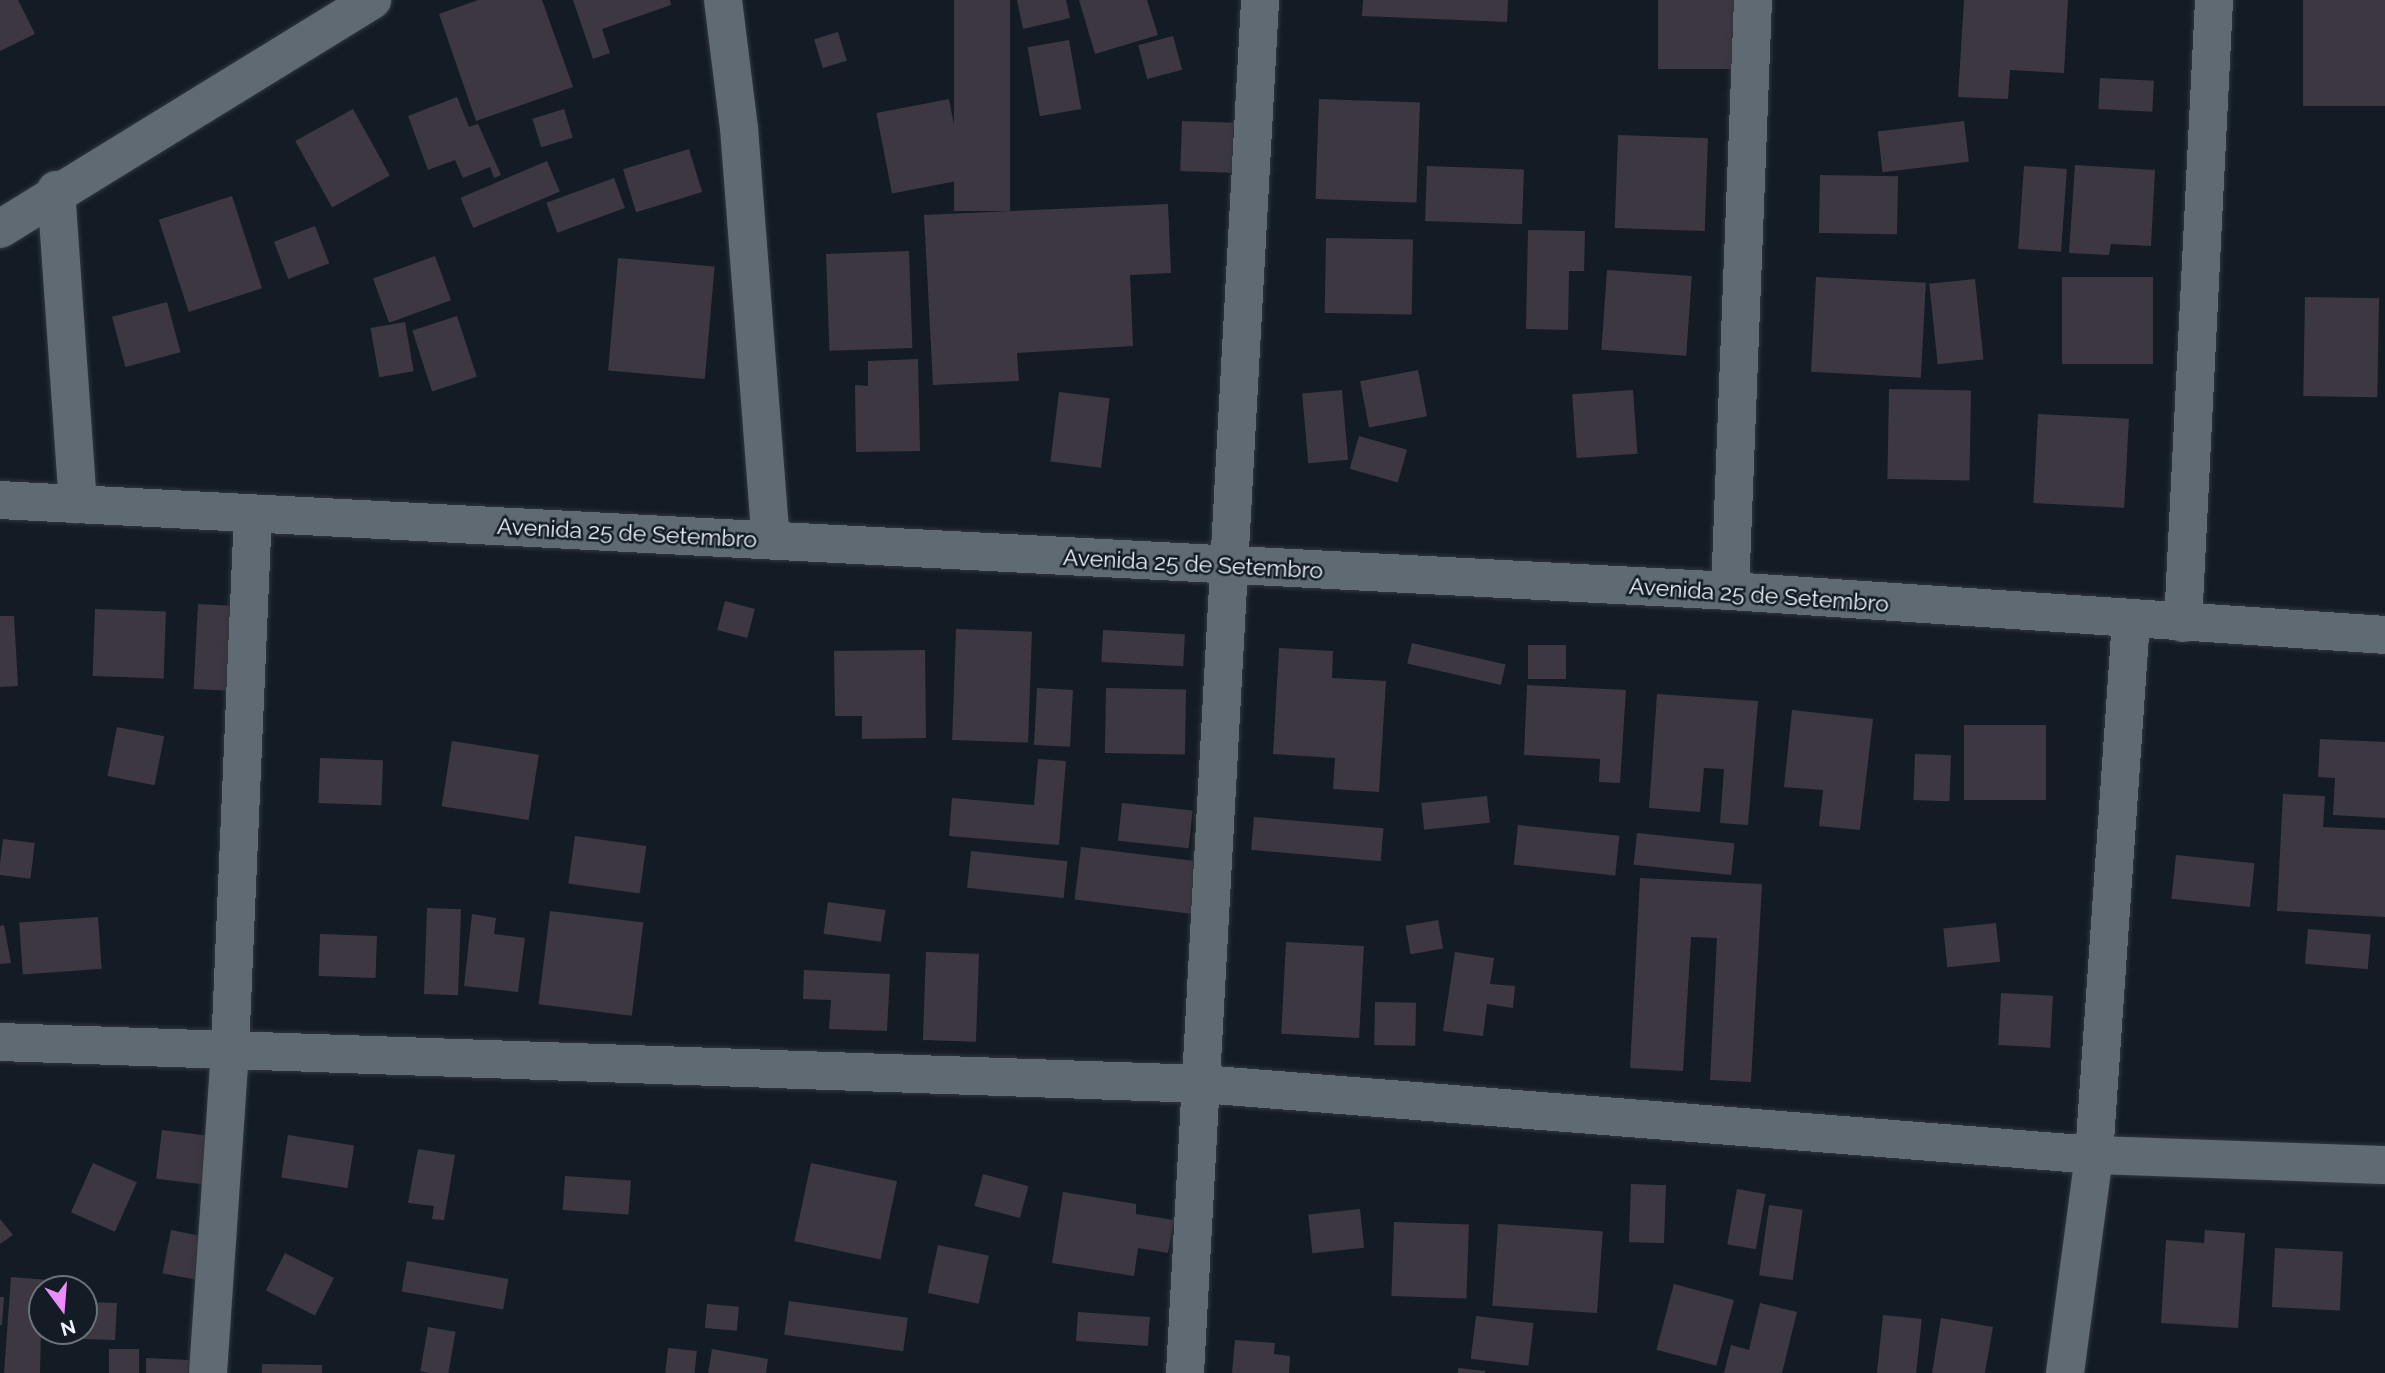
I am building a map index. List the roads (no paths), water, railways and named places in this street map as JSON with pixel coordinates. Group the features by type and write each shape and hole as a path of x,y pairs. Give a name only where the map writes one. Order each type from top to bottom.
{"street":[{"path":"0,229 56,190 372,0"},
{"path":"723,0 740,128 771,540"},
{"path":"1185,1373 1260,0"},
{"path":"1730,592 1752,0"},
{"path":"2183,623 2214,0"},
{"path":"56,190 78,504"},
{"name":"Avenida 25 de Setembro","path":"0,500 1730,592 2385,635"},
{"path":"208,1373 230,1050 253,513"},
{"path":"2065,1373 2094,1155 2131,620"},
{"path":"0,1042 1202,1084 2094,1155 2385,1165"}]}
